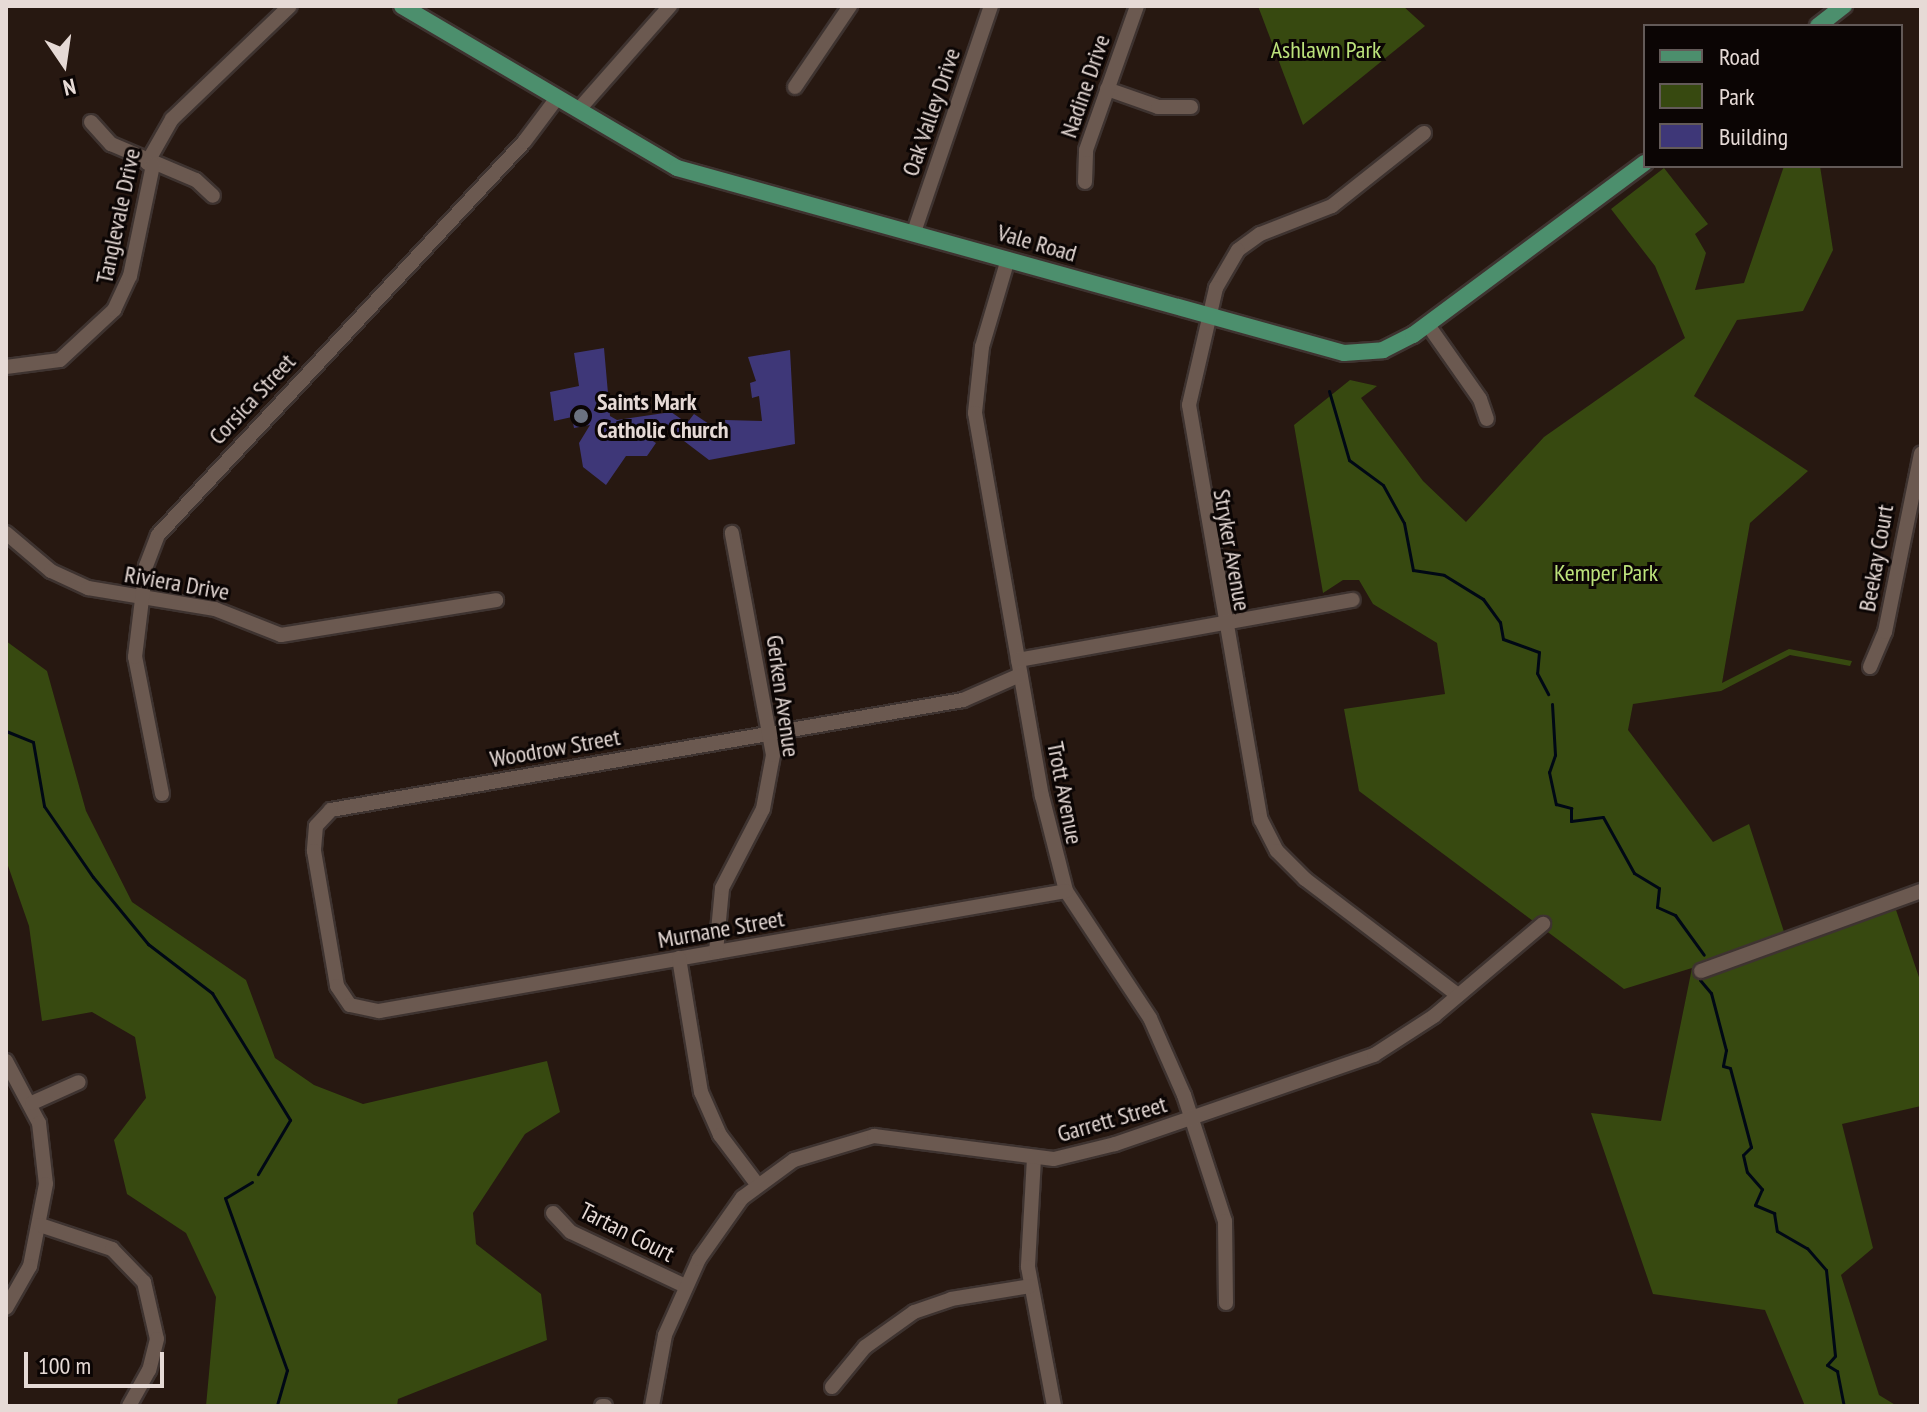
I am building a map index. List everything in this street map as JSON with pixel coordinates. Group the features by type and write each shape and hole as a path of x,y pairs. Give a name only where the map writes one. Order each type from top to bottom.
{"main road":[{"path":"1821,24 1844,6"},
{"name":"Vale Road","path":"413,9 557,98 581,107 642,152 677,168 1357,354 1383,350 1428,325 1643,164"}],"street":[{"name":"Tanglevale Drive","path":"6,367 60,360 114,310 130,276 150,164 172,119 290,6"},
{"path":"581,107 666,11 648,6"},
{"path":"795,87 850,6"},
{"name":"Oak Valley Drive","path":"914,232 991,6"},
{"name":"Nadine Drive","path":"1085,182 1086,150 1137,6"},
{"path":"1107,89 1158,107 1191,107"},
{"name":"Corsica Street","path":"162,794 136,679 141,598 151,550 167,522 524,142 557,98"},
{"path":"91,122 111,144 150,164 196,180 213,196"},
{"name":"Stryker Avenue","path":"1424,133 1332,206 1248,241 1221,274 1208,315 1190,429 1256,804 1277,851 1458,995"},
{"name":"Trott Avenue","path":"1008,259 982,347 975,413 1019,667 1066,891 1150,1018 1190,1119 1225,1221 1226,1303"},
{"path":"1428,325 1487,419"},
{"name":"Beekay Court","path":"1870,667 1885,632 1921,454"},
{"name":"Riviera Drive","path":"6,533 33,560 71,581 141,598 227,612 281,635 496,600"},
{"name":"Gerken Avenue","path":"716,952 722,888 768,794 769,734 732,533"},
{"name":"Woodrow Street","path":"383,1010 350,1005 337,986 314,851 316,826 331,810 963,700 1019,667 1223,623 1353,600"},
{"name":"Murnane Street","path":"383,1010 1066,891"},
{"path":"1701,971 1921,891"},
{"name":"Garrett Street","path":"652,1406 665,1335 685,1286 714,1234 757,1184 813,1151 874,1136 1034,1158 1092,1151 1374,1055 1458,995 1543,924"},
{"path":"679,958 701,1092 720,1135 757,1184"},
{"path":"6,1061 32,1103 46,1163 40,1225 27,1274 6,1308"},
{"path":"32,1103 79,1082"},
{"path":"1034,1158 1030,1286 1054,1406"},
{"name":"Tartan Court","path":"553,1213 571,1232 685,1286"},
{"path":"40,1225 112,1249 144,1282 157,1339 149,1370 129,1406"},
{"path":"832,1387 865,1347 914,1312 951,1299 1030,1286"}],"green space":[{"name":"Ashlawn Park","path":"1258,6 1403,6 1425,26 1303,125"},
{"name":"Kemper Park","path":"1664,168 1708,224 1695,234 1706,253 1695,290 1744,283 1783,168 1820,168 1833,250 1803,311 1737,320 1694,396 1808,471 1750,523 1722,683 1789,649 1852,661 1850,666 1790,655 1721,691 1633,704 1628,730 1713,842 1749,824 1786,938 1896,910 1921,983 1921,1106 1842,1124 1873,1248 1841,1275 1879,1395 1897,1406 1805,1406 1765,1310 1653,1294 1591,1113 1661,1121 1692,968 1624,989 1359,791 1344,709 1445,694 1437,643 1373,604 1359,580 1343,580 1323,593 1294,425 1350,380 1377,386 1361,398 1423,481 1466,522 1544,437 1685,338 1655,266 1611,209"},
{"path":"6,641 47,671 86,811 132,902 246,980 275,1058 314,1085 363,1104 547,1061 560,1112 525,1134 473,1213 476,1244 541,1294 547,1340 398,1399 397,1406 206,1406 216,1297 186,1233 127,1194 114,1140 146,1098 135,1037 92,1012 42,1021 29,926 6,860"}],"building":[{"name":"Saints Mark Catholic Church","path":"604,348 610,416 617,420 671,412 687,423 694,414 727,436 725,420 762,421 759,396 752,398 750,383 756,381 748,357 790,350 795,444 709,460 659,422 631,427 656,443 647,456 626,456 606,485 583,467 579,443 590,425 574,428 572,417 554,421 550,392 579,386 574,353"}],"waterway":[{"path":"1329,391 1349,460 1383,485 1404,523 1413,570 1444,575 1483,599 1500,622 1503,639 1539,652 1537,673 1548,694"},
{"path":"1552,704 1555,755 1549,772 1556,804 1571,808 1571,821 1603,817 1634,873 1659,888 1657,907 1675,915 1704,955"},
{"path":"6,731 33,742 44,806 93,877 148,944 212,993 290,1120 258,1174"},
{"path":"1700,980 1711,993 1726,1050 1723,1066 1730,1068 1751,1147 1743,1155 1747,1172 1762,1189 1755,1205 1774,1213 1777,1231 1807,1248 1826,1270 1835,1356 1827,1365 1837,1371 1844,1406"},
{"path":"252,1182 225,1198 287,1370 277,1406"}],"place":[{"name":"Saints Mark Catholic Church","path":"581,416"}]}
